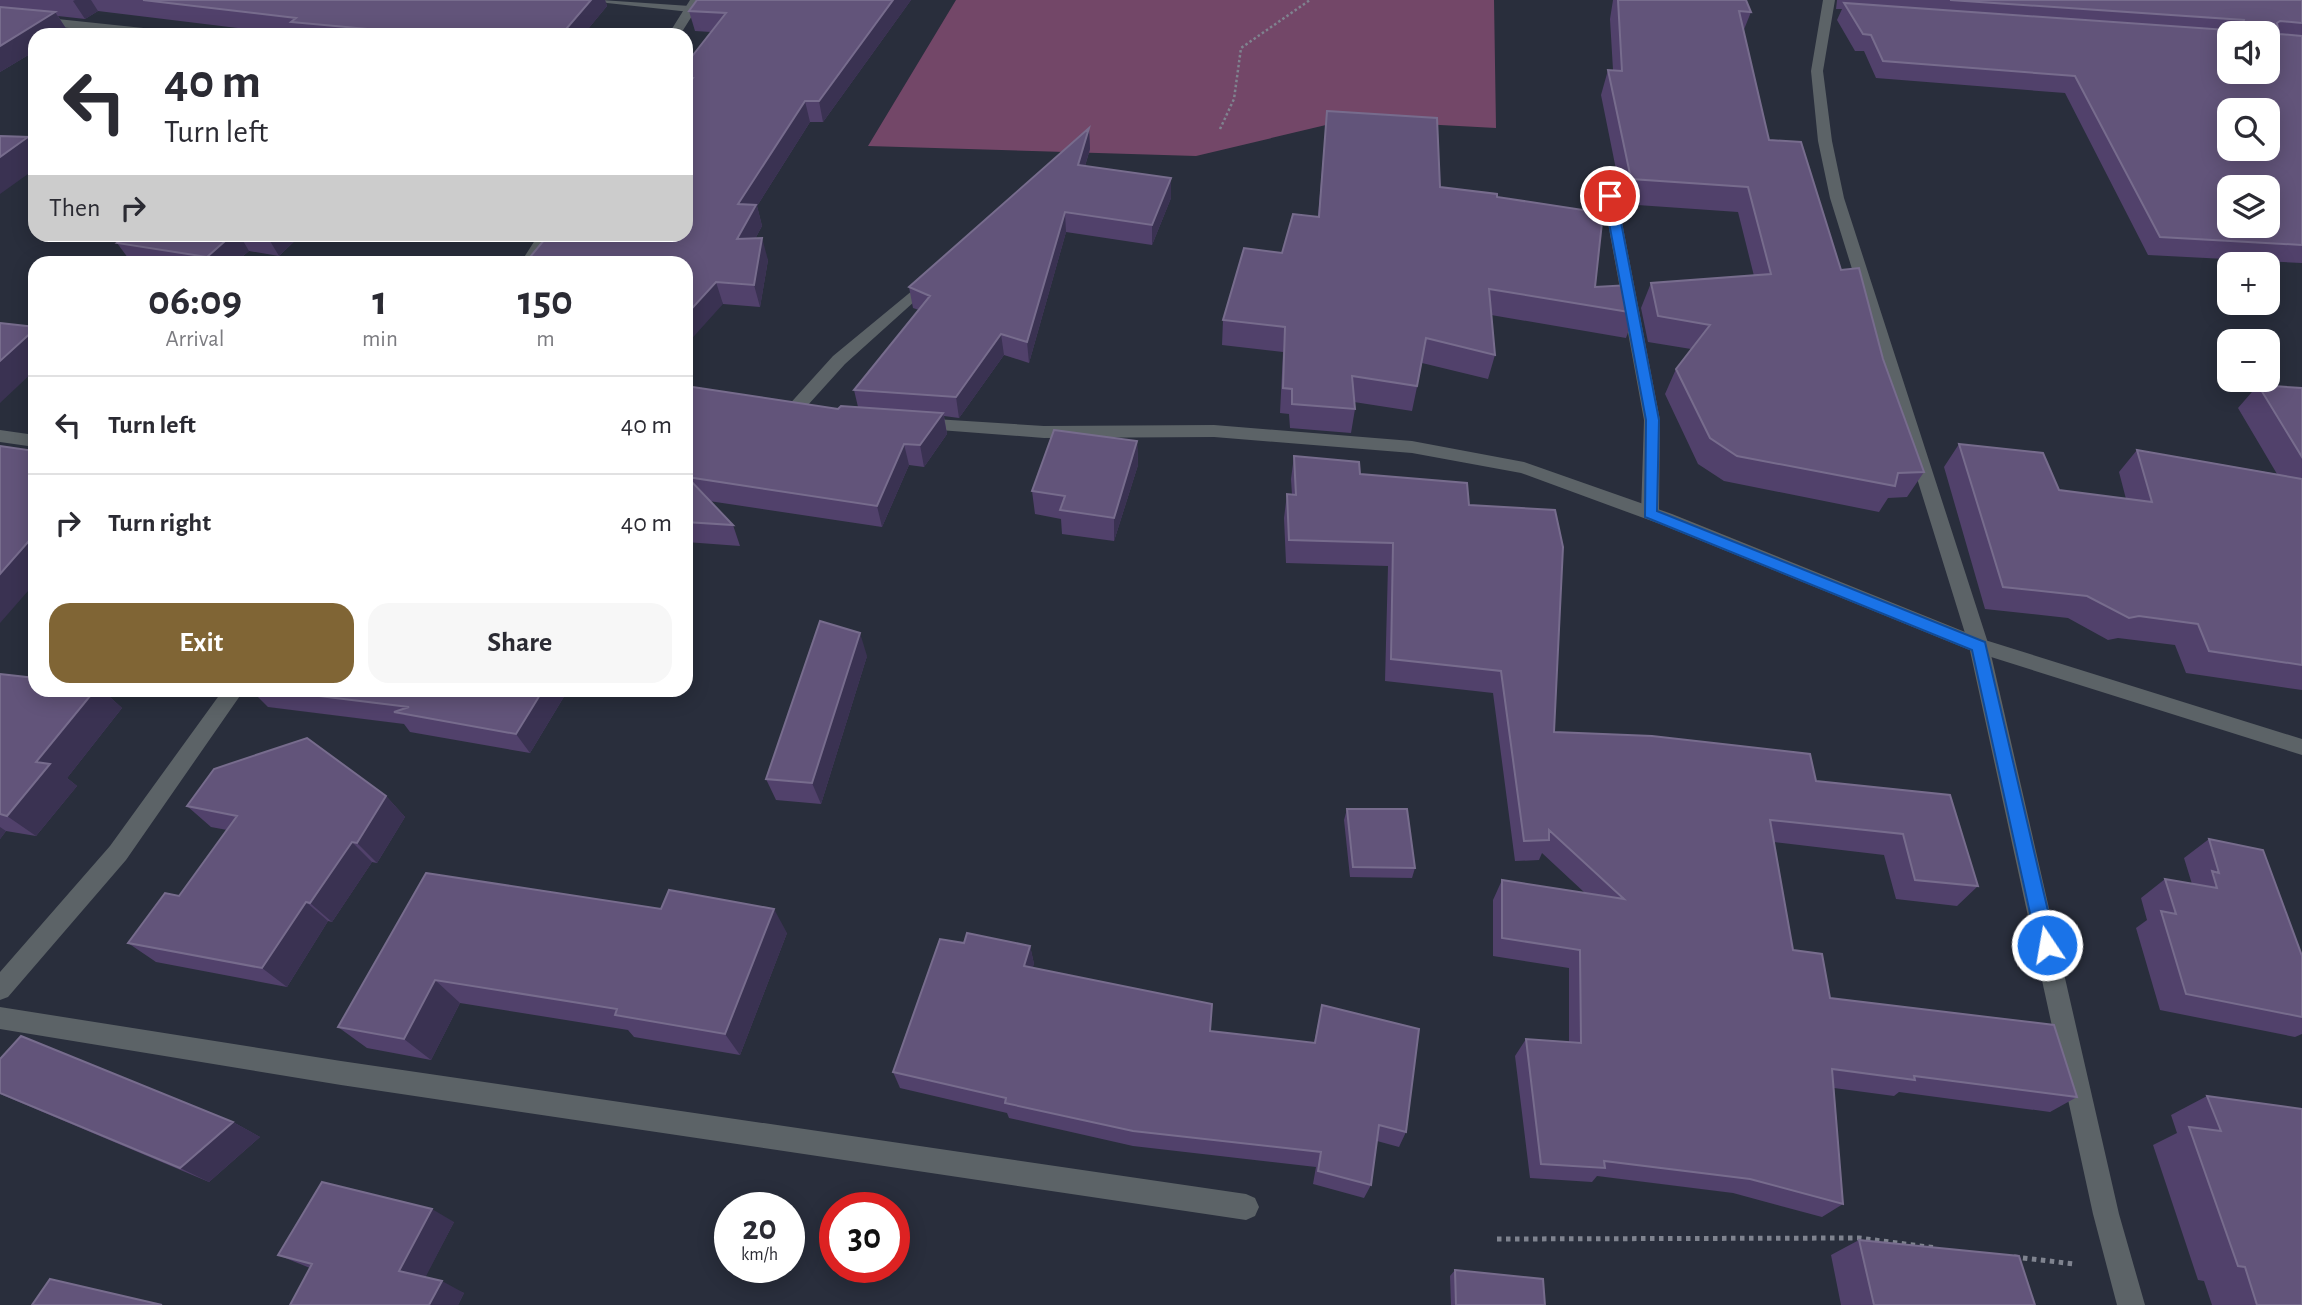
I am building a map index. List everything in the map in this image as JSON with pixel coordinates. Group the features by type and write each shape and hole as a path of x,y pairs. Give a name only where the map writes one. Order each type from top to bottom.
{"street":[{"path":"607,0 693,4 678,28"},
{"path":"1832,10 1816,71 1825,141 1838,198 1979,646 2106,1214 2131,1305"},
{"path":"0,17 105,28"},
{"path":"1610,196 1653,420 1650,513"},
{"path":"792,412 839,360 947,266"},
{"path":"772,408 815,416"},
{"path":"894,422 1044,432 1214,431 1412,447 1524,468 1650,513 1979,646 2302,747"},
{"path":"0,436 28,440"},
{"path":"0,989 118,853 229,697"},
{"path":"0,1018 368,1077 1246,1207"}],"path":[{"path":"1220,129 1234,99 1241,48 1310,0"},
{"path":"1497,1239 1859,1238 1942,1248"},
{"path":"2011,1257 2121,1270"}],"shaded area":[{"path":"956,0 1494,0 1496,128 1347,120 1196,156 868,146"}],"building":[{"path":"143,0 591,0 567,28 357,28 291,22 296,18"},
{"path":"697,0 893,0 819,101 805,101 738,204 756,205 737,239 762,238 754,285 716,282 693,307 693,256 531,256 542,242 693,242 693,55 726,13 689,11"},
{"path":"1618,0 1746,0 1751,12 1739,11 1769,140 1801,142 1841,270 1859,268 1883,359 1924,472 1898,473 1895,486 1737,456 1710,438 1676,369 1710,325 1658,316 1651,283 1771,274 1748,187 1631,179 1608,70 1622,71"},
{"path":"1950,0 2302,0 2302,23"},
{"path":"1844,3 2217,29 2217,84 2280,84 2280,34 2302,36 2302,245 2160,237 2075,76 1883,61 1871,35 1863,34"},
{"path":"0,7 55,12 28,28 0,46"},
{"path":"1327,111 1437,118 1440,187 1603,213 1595,287 1630,285 1635,313 1489,289 1495,355 1426,338 1417,386 1352,376 1355,409 1292,404 1292,389 1283,388 1285,327 1223,320 1244,248 1282,253 1293,214 1319,217"},
{"path":"1089,128 1078,165 1171,178 1152,225 1065,212 1027,342 1001,334 956,397 854,390 930,296 909,287"},
{"path":"0,136 28,137 0,157"},
{"path":"118,242 224,242 208,256"},
{"path":"0,323 28,326 28,335 0,361"},
{"path":"2280,386 2302,388 2302,457 2262,392 2280,392"},
{"path":"693,387 838,409 841,406 943,413 920,445 904,444 877,506 693,478"},
{"path":"1054,430 1137,441 1114,518 1060,510 1065,496 1032,491"},
{"path":"1959,444 2043,453 2059,490 2152,502 2137,450 2302,479 2302,665 2209,651 2198,624 2139,616 2129,618 2087,596 2003,587"},
{"path":"0,446 28,450 28,542 0,574"},
{"path":"1294,456 1359,462 1360,474 1467,483 1469,505 1555,510 1563,547 1554,732 1652,736 1810,754 1816,781 1950,795 1978,886 1915,880 1903,834 1770,820 1793,950 1822,954 1830,998 2054,1025 2077,1097 1914,1076 1915,1080 1832,1069 1843,1204 1750,1179 1604,1161 1605,1168 1541,1164 1526,1039 1581,1043 1580,950 1502,938 1502,880 1624,899 1549,830 1549,840 1524,841 1501,671 1391,659 1393,543 1289,540 1287,494 1296,495"},
{"path":"693,483 733,525 693,522"},
{"path":"820,621 860,633 812,783 766,779"},
{"path":"0,674 28,677 28,697 89,697 36,762 50,764 7,816 0,814"},
{"path":"327,697 539,697 516,734 394,712 409,707"},
{"path":"307,738 386,796 357,843 352,842 310,903 306,902 262,968 128,943 165,893 179,896 237,816 187,806 214,769"},
{"path":"1347,809 1407,809 1415,868 1353,867"},
{"path":"2209,839 2263,850 2302,956 2302,1017 2186,994 2161,911 2176,914 2165,879 2217,888 2212,871 2219,873"},
{"path":"426,873 661,909 669,890 774,909 725,1034 615,1015 617,1009 435,980 404,1039 338,1027"},
{"path":"967,933 1030,946 1024,966 1212,1004 1210,1031 1315,1043 1322,1005 1419,1029 1406,1132 1379,1125 1371,1185 1318,1171 1321,1152 1133,1131 1005,1103 1006,1098 893,1072 940,939 964,943"},
{"path":"21,1036 233,1122 180,1168 0,1093 0,1059"},
{"path":"2207,1096 2302,1109 2302,1305 2257,1305 2245,1267 2238,1266 2189,1127 2221,1131"},
{"path":"322,1182 432,1209 399,1271 442,1281 429,1305 290,1305 312,1264 278,1255"},
{"path":"1859,1240 2019,1256 2035,1305 1874,1305"},
{"path":"1455,1270 1543,1279 1545,1305 1456,1305"},
{"path":"50,1279 162,1305 32,1305"}],"route":[{"path":"1610,196 1653,420 1650,513 1979,646 2047,945"}]}
